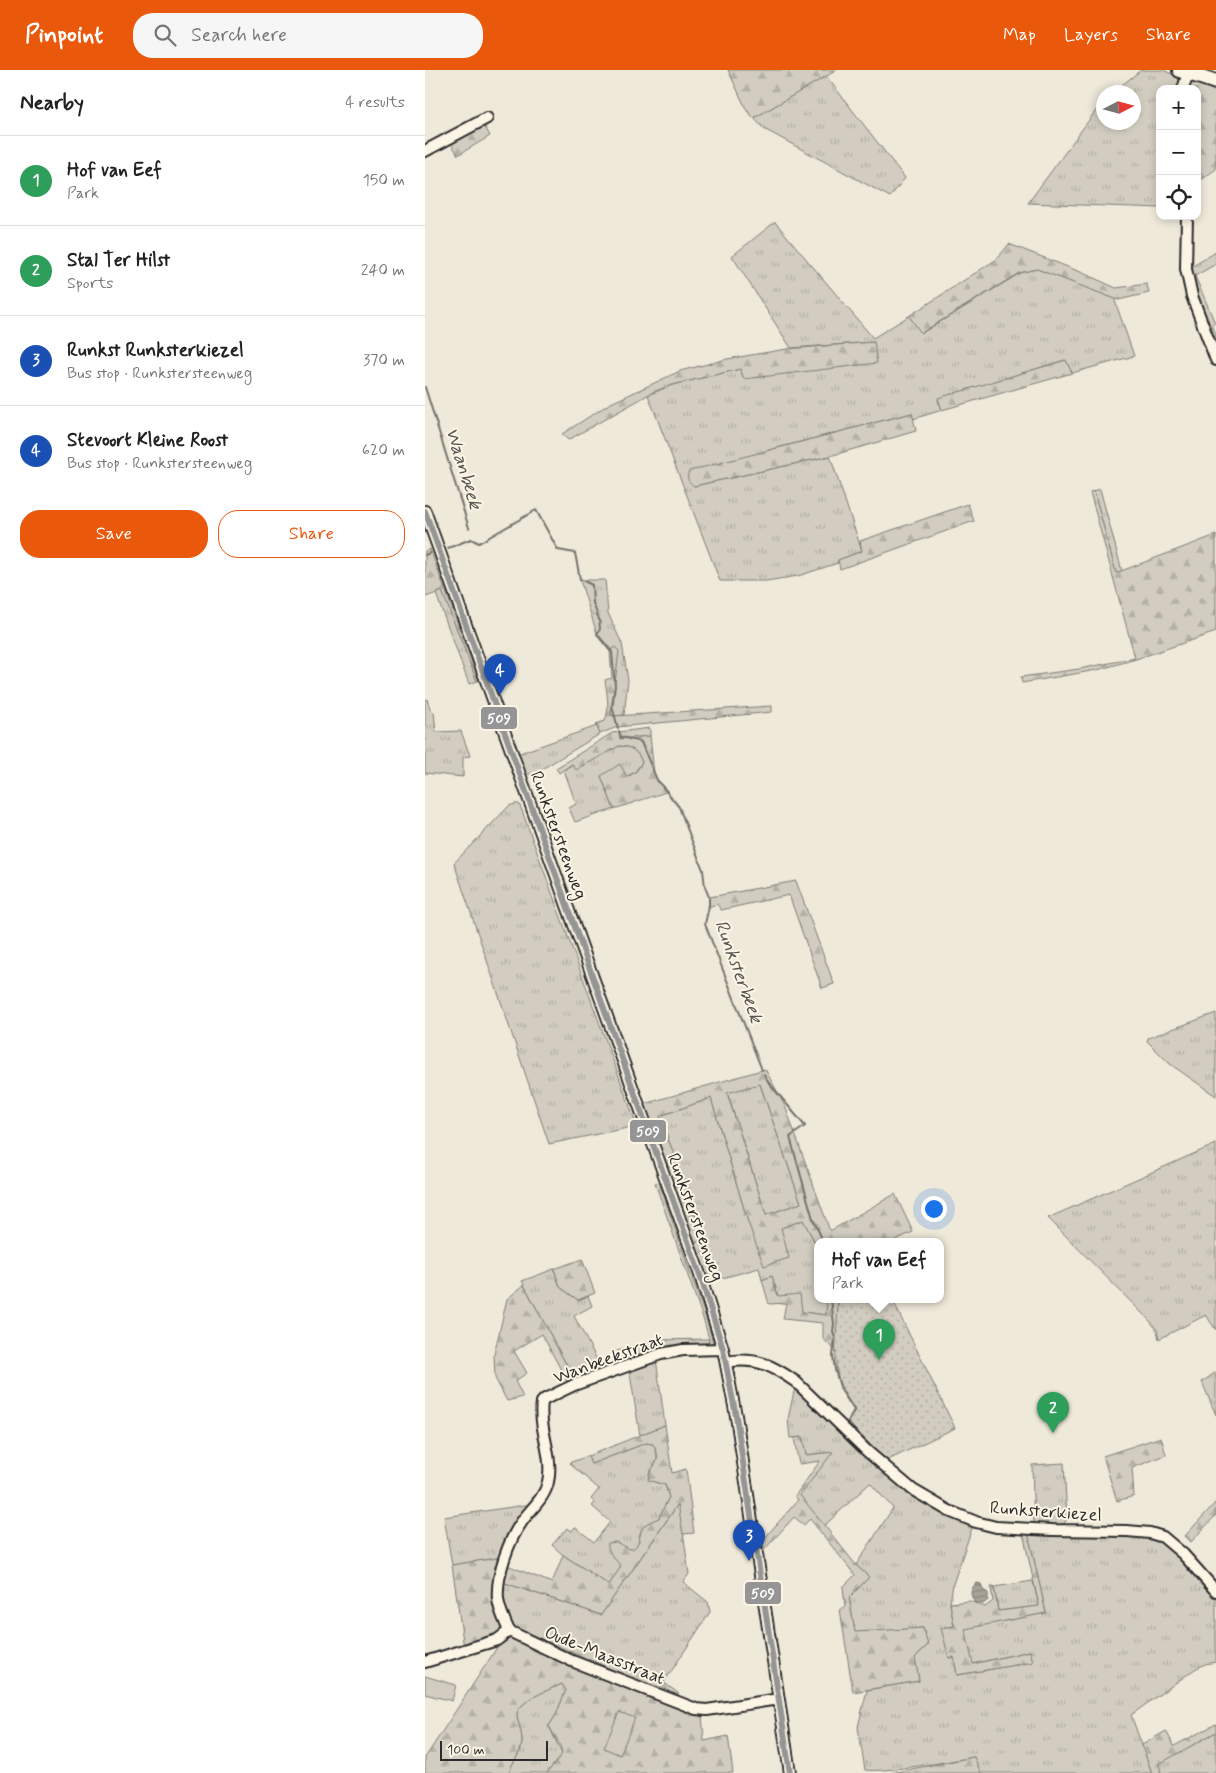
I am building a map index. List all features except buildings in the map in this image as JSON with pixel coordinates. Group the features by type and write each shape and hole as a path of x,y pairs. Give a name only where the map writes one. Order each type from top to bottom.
{"main road":[{"path":"1184,71 1216,82"}],"street":[{"path":"1183,85 1184,71"},
{"path":"425,151 487,118"},
{"path":"1187,220 1186,269 1191,296 1216,360"},
{"name":"Runkstersteenweg","path":"425,510 699,1272 723,1349 736,1416 790,1773"},
{"name":"Wanbeekstraat","path":"509,1632 498,1601 502,1572 514,1533 545,1492 549,1480 549,1462 542,1420 542,1402 574,1385 661,1354 683,1350 723,1349"},
{"name":"Runksterkiezel","path":"726,1362 753,1361 783,1372 796,1382 868,1452 913,1490 949,1511 976,1522 996,1527 1127,1531 1149,1533 1163,1537 1183,1554 1216,1591"},
{"path":"425,1662 497,1640 509,1632"},
{"name":"Oude-Maasstraat","path":"509,1632 572,1661 696,1708 707,1710 779,1699"}],"green space":[{"path":"728,70 837,70 754,118 747,111"},
{"path":"1141,70 1163,70 1179,77 1178,85 1156,85 1156,208 1028,203 1096,111 1096,130 1141,130 1141,85 1122,85"},
{"path":"826,76 905,178 890,197 764,129 754,118"},
{"path":"1189,81 1216,88 1216,169 1201,180 1201,85 1188,85"},
{"path":"483,123 490,136 458,155 451,143"},
{"path":"775,222 873,338 909,316 922,333 1022,272 1037,269 1114,298 1134,356 1072,373 1065,360 938,399 942,410 913,419 912,413 769,450 694,486 830,456 862,551 838,560 838,563 798,576 766,581 720,581 648,395 672,385 740,369 744,379 874,342 791,348 732,256"},
{"path":"1009,244 1116,288 1147,284 1149,293 1118,300 1037,269 1019,273 921,333 909,316 997,259"},
{"path":"1216,252 1216,264 1195,276 1215,323 1212,325 1216,334 1216,353 1188,269"},
{"path":"874,342 877,363 744,379 740,369 672,385 653,392 568,440 562,434 609,404 680,371 727,359 787,349"},
{"path":"1066,360 1072,373 942,410 938,398"},
{"path":"912,413 916,431 830,456 694,486 688,480 689,471"},
{"path":"1100,489 1122,571 1116,573 1094,491"},
{"path":"1094,491 1116,573 1216,535 1216,632 1136,659 1097,670 1022,683 1021,677 1079,669 1135,658 1090,492"},
{"path":"968,504 974,521 840,569 838,560 862,551 860,541"},
{"path":"430,549 479,681 477,681 442,591 425,596 425,551"},
{"path":"580,580 605,580 608,613 622,644 628,680 624,715 611,715 614,696 612,649 610,652 598,637"},
{"path":"442,591 477,681 469,684 436,594"},
{"path":"615,647 619,651 611,715 772,706 772,712 617,727 600,734 596,724 605,721 607,716 608,701 605,680 612,678 610,652"},
{"path":"427,699 431,711 434,712 436,732 461,731 470,756 463,757 463,777 425,773 425,700"},
{"path":"597,726 600,734 533,774 526,774 517,754"},
{"path":"650,728 650,736 620,739 619,732"},
{"path":"619,732 620,739 650,736 654,773 656,778 669,791 614,809 601,776 620,764 627,777 636,772 642,762 633,750 623,746 619,746 576,770 572,764 559,773 556,768 612,733"},
{"path":"619,746 633,750 642,762 629,775 620,777 601,776 614,809 575,822 569,808 576,804 564,770 573,764 577,769"},
{"path":"519,804 521,808 637,1126 549,1144 454,863 509,806"},
{"path":"796,881 834,984 822,988 789,895 721,910 717,904 708,907 710,897"},
{"path":"1216,1013 1216,1096 1170,1064 1147,1041 1148,1038"},
{"path":"765,1069 785,1106 830,1231 895,1194 913,1232 900,1238 814,1238 814,1241 803,1220 781,1228 789,1258 764,1266 748,1222 711,1098 660,1116 704,1239 695,1243 644,1104","holes":["760,1084 801,1203 766,1215 727,1093"]},
{"path":"760,1084 801,1203 766,1215 727,1092"},
{"path":"711,1098 748,1222 781,1228 803,1220 814,1241 814,1303 827,1303 826,1315 801,1312 778,1296 772,1276 762,1280 759,1268 708,1282 695,1243 704,1239 660,1116"},
{"path":"1216,1144 1216,1330 1206,1315 1159,1339 1157,1330 1151,1322 1048,1218"},
{"path":"659,1182 708,1324 713,1343 708,1348 709,1339 704,1321 655,1183"},
{"path":"582,1259 595,1293 578,1300 560,1287 554,1269"},
{"path":"554,1269 560,1287 578,1300 588,1296 592,1306 574,1316 603,1371 575,1381 522,1281"},
{"path":"772,1276 778,1296 800,1294 802,1312 826,1315 827,1303 838,1303 835,1350 823,1339 823,1323 783,1319 786,1303 769,1304 762,1280"},
{"path":"524,1285 575,1381 568,1383 542,1334 514,1351 527,1373 515,1381 523,1397 507,1401 495,1378 494,1355 507,1299"},
{"path":"838,1303 894,1303 955,1428 886,1461 848,1422 855,1410 841,1387 838,1377 836,1343"},
{"path":"709,1339 708,1348 619,1366 613,1365 613,1357 617,1351 658,1340"},
{"path":"656,1359 665,1425 640,1435 629,1368"},
{"path":"1216,1372 1216,1415 1202,1382"},
{"path":"795,1387 906,1489 973,1525 953,1584 950,1603 954,1626 942,1628 949,1658 954,1657 957,1675 1033,1662 1030,1651 972,1664 965,1628 1046,1613 1028,1533 1151,1536 1168,1544 1216,1596 1216,1662 1205,1664 1195,1669 1131,1715 1152,1773 981,1773 974,1757 901,1768 865,1770 858,1727 867,1690 919,1681 915,1658 928,1645 923,1628 855,1633 849,1598 869,1577 856,1565 893,1508 870,1483 824,1526 799,1495 832,1452 806,1455 802,1437 790,1438 788,1419"},
{"path":"665,1425 672,1473 686,1469 694,1533 683,1534 678,1504 601,1615 502,1582 507,1565 552,1583 563,1555 609,1585 621,1566 612,1556 608,1543 616,1542 629,1549 634,1548 638,1543 644,1526 659,1518 669,1497 665,1485 648,1480 658,1456 653,1444 646,1443 591,1464 588,1456"},
{"path":"802,1437 806,1455 833,1452 800,1495 856,1565 869,1577 849,1598 855,1632 923,1628 928,1645 915,1658 919,1681 853,1692 840,1609 845,1607 843,1587 855,1575 810,1519 804,1525 794,1517 764,1550 763,1540 798,1500 795,1496 820,1461 799,1464 794,1438"},
{"path":"1161,1437 1166,1455 1132,1468 1134,1496 1117,1501 1103,1456"},
{"path":"646,1443 653,1444 657,1456 656,1462 649,1473 652,1481 665,1485 669,1497 659,1518 641,1530 638,1545 633,1549 625,1546 612,1556 622,1566 609,1585 563,1555 552,1545 567,1528 572,1531 575,1527 594,1542 610,1522 592,1506 595,1503 591,1499 599,1489 569,1463 588,1456 591,1464"},
{"path":"1064,1463 1067,1519 1063,1525 1034,1526 1032,1465"},
{"path":"1216,1502 1216,1515 1191,1542 1185,1536"},
{"path":"679,1503 689,1574 683,1582 708,1602 710,1612 659,1690 595,1662 511,1632 502,1606 502,1582 601,1615"},
{"path":"532,1504 503,1557 452,1565 444,1517"},
{"path":"1023,1533 1028,1533 1046,1613 965,1629 973,1664 1030,1651 1033,1662 957,1675 954,1657 949,1658 941,1628 954,1626 950,1603 970,1601 985,1607 993,1601 991,1587 994,1587 998,1611 1039,1606"},
{"path":"503,1557 495,1589 509,1636 514,1627 659,1690 663,1682 678,1693 679,1705 702,1714 704,1741 728,1736 733,1773 547,1773 562,1754 560,1746 549,1726 556,1715 566,1690 562,1684 527,1701 518,1711 517,1717 522,1744 509,1773 425,1773 425,1758 496,1649 494,1644 464,1648 452,1565"},
{"path":"1033,1581 1039,1606 998,1611 994,1587"},
{"path":"425,1676 456,1685 452,1701 425,1694"},
{"path":"562,1684 566,1690 556,1715 549,1726 562,1754 547,1773 509,1773 522,1744 517,1717 518,1711 527,1701"},
{"path":"619,1712 635,1718 620,1755 604,1748"},
{"path":"1216,1724 1216,1732 1159,1764 1161,1773 1152,1773 1142,1745 1166,1731 1174,1746"},
{"path":"1216,1732 1216,1770 1211,1773 1161,1773 1158,1764"},
{"path":"974,1757 981,1773 891,1773"}],"shaded area":[{"path":"977,1583 981,1584 983,1590 988,1593 988,1600 983,1604 975,1603 971,1595"}],"waterway":[{"name":"Waanbeek","path":"425,387 469,528"},
{"name":"Runksterbeek","path":"471,539 479,543 536,510 558,550 575,553 580,579 592,585 593,603 599,619 600,629 597,634 612,652 615,686 612,706 618,728"},
{"name":"Waanbeek","path":"448,548 471,539"},
{"name":"Waanbeek","path":"425,555 430,553"},
{"name":"Runksterbeek","path":"619,731 621,737 641,742 657,780 679,807 703,870 705,887 709,897 705,924 762,1070"},
{"name":"Runksterbeek","path":"764,1074 769,1083 805,1126 790,1137 813,1219 822,1238"},
{"name":"Runksterbeek","path":"831,1303 835,1338 833,1356 835,1370 841,1390 854,1410 847,1423"}],"transit line":[{"name":"509","path":"425,511 699,1272 723,1349 736,1416 790,1773"}],"place":[{"name":"Stevoort Kleine Roost","path":"500,695"},
{"name":"Hof van Eef","path":"879,1360"},
{"name":"Stal Ter Hilst","path":"1053,1433"},
{"name":"Runkst Runksterkiezel","path":"749,1561"}]}
